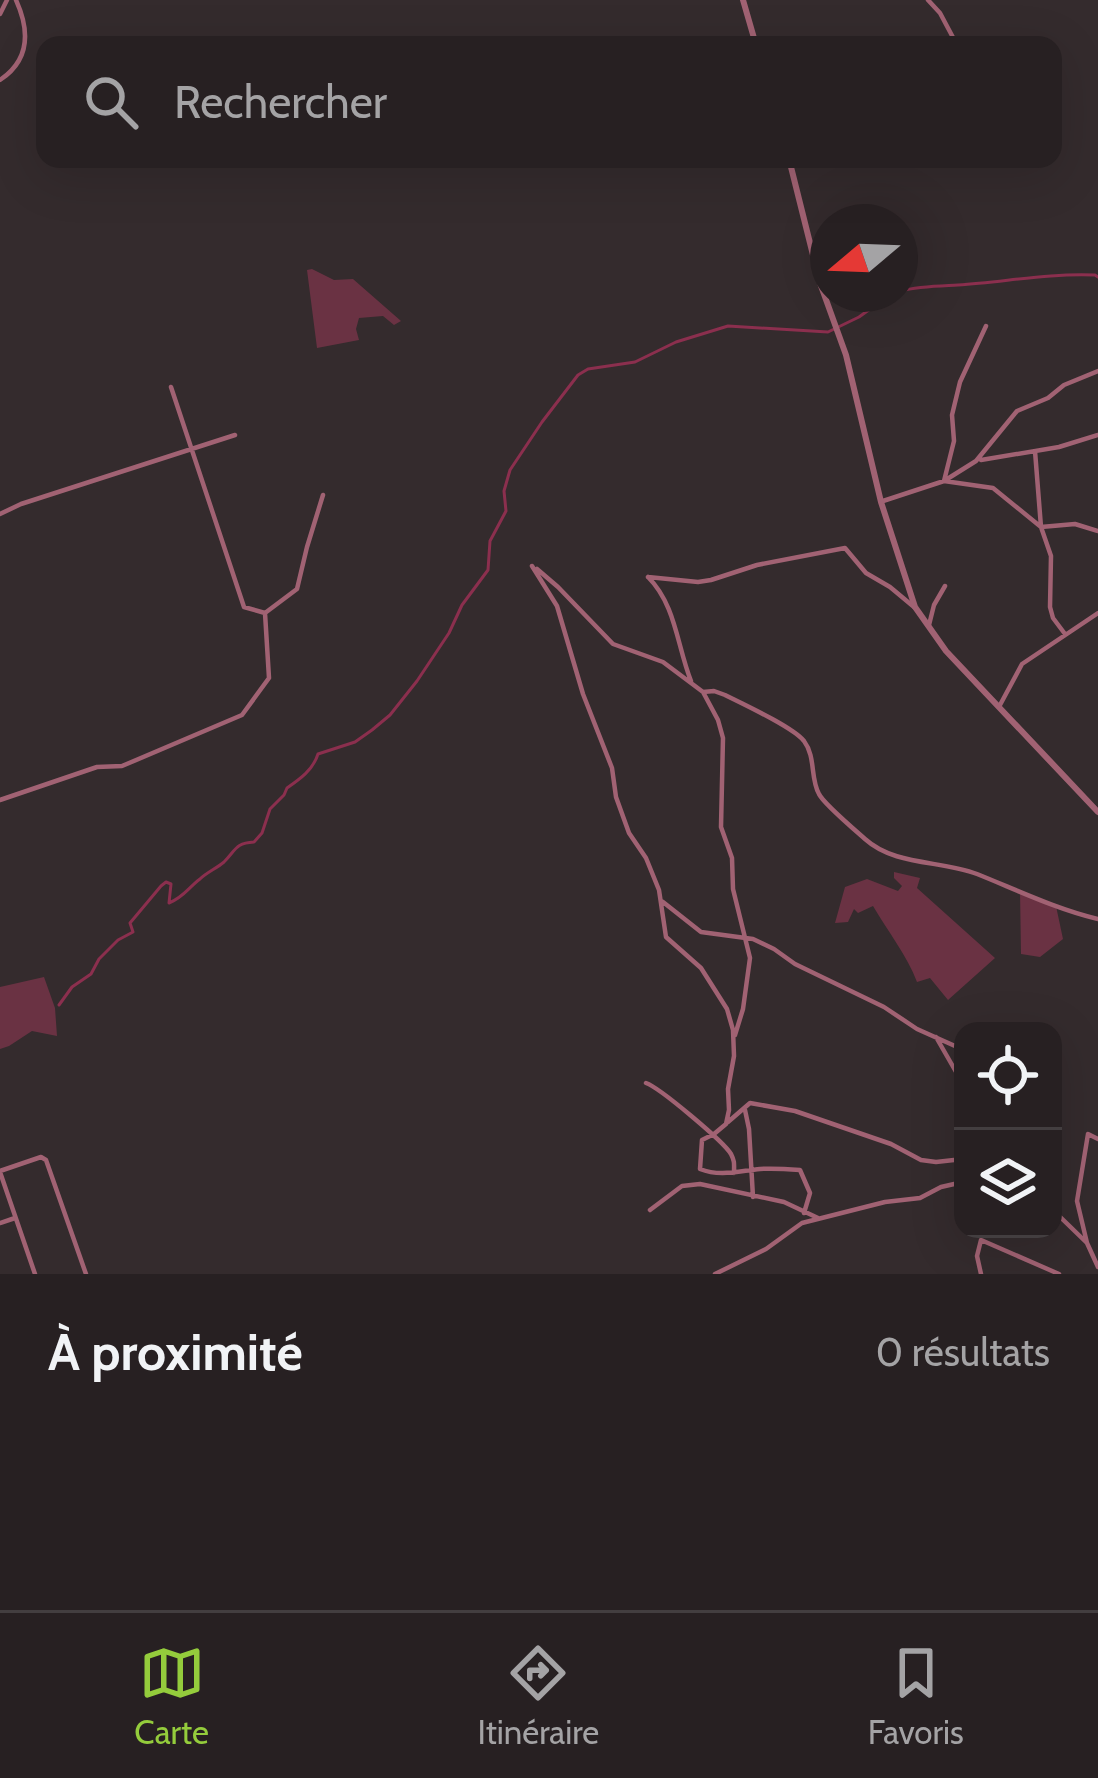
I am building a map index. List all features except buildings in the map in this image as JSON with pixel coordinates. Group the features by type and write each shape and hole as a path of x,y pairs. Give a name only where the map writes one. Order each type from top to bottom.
{"street":[{"path":"0,14 7,0"},
{"path":"0,80 17,66 26,49 16,0"},
{"path":"742,0 753,36"},
{"path":"928,0 952,36"},
{"path":"792,168 820,283 846,356 880,502 915,607 928,629 998,709 1098,812"},
{"path":"944,481 960,382 986,326"},
{"path":"880,502 944,481 976,461 1017,411 1098,371"},
{"path":"170,387 244,607 265,614"},
{"path":"0,514 235,435"},
{"path":"976,461 1059,447 1098,435"},
{"path":"1035,452 1040,527 1051,556 1052,613 1065,634"},
{"path":"944,481 993,488 1040,527 1075,524 1098,531"},
{"path":"265,614 297,589 323,495"},
{"path":"691,682 671,614 648,577 711,580 757,565 845,548 866,573 915,607"},
{"path":"726,1124 734,1060 727,1009 701,968 667,937 661,899 650,866 629,833 557,605 532,566 613,644 663,662 703,692 718,721 723,738 721,827 732,858 749,973 734,1040"},
{"path":"928,629 945,586"},
{"path":"998,709 1022,664 1098,613"},
{"path":"0,800 98,767 122,766 242,715 269,678 265,614"},
{"path":"703,692 725,695 797,734 808,745 818,794 880,851 975,873 1071,913 1098,919"},
{"path":"661,899 701,932 747,939 774,950 954,1045"},
{"path":"934,1036 954,1069"},
{"path":"646,1083 714,1134 733,1157 734,1173"},
{"path":"804,1213 810,1193 800,1170 705,1172 700,1168 702,1140 750,1103 795,1111 891,1144 921,1160 954,1160"},
{"path":"745,1110 753,1197"},
{"path":"1098,1138 1088,1134 1077,1201 1098,1267"},
{"path":"35,1274 0,1171 41,1157 86,1274"},
{"path":"650,1210 682,1186 700,1184 784,1202 818,1218"},
{"path":"716,1274 766,1249 798,1225 885,1202 920,1198 954,1184"},
{"path":"0,1223 16,1218"},
{"path":"1062,1219 1087,1243"},
{"path":"981,1274 980,1240 1059,1274"}],"shaded area":[{"path":"307,270 334,280 353,279 401,321 394,325 383,316 359,318 359,340 317,348"},
{"path":"894,872 920,878 917,888 995,958 948,1000 930,978 917,982 873,906 858,913 854,909 848,922 835,923 845,887 867,879 898,891 902,886"},
{"path":"1020,890 1056,906 1063,939 1040,957 1021,954"},
{"path":"44,977 55,1008 57,1036 32,1031 0,1049 0,987"}],"waterway":[{"path":"918,288 1043,276 1098,277"},
{"path":"59,1005 118,940 133,932 130,923 161,886 171,884 169,903 174,901 239,846 254,842 270,809 318,754 355,742 390,715 488,570 490,541 506,511 504,491 510,470 578,375 588,369 635,362 676,342 728,326 828,332 866,312"}]}
